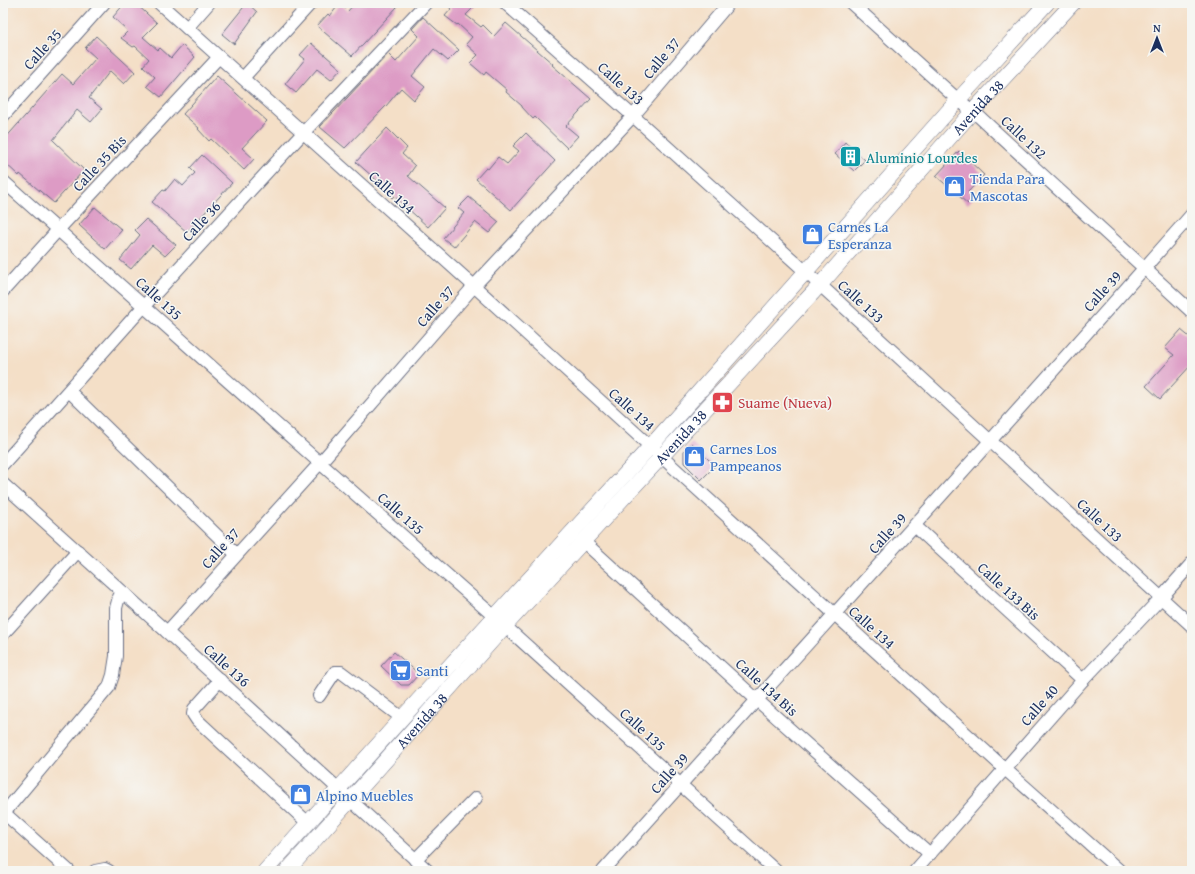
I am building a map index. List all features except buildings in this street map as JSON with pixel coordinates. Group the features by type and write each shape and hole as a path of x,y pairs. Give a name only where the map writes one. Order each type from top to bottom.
{"main road":[{"name":"Avenida 38","path":"287,871 351,800 500,621 650,447 958,100 1047,3"},
{"name":"Avenida 38","path":"265,871 402,718 500,621 584,542 820,285 973,112 1073,3"}],"street":[{"name":"Calle 35","path":"3,116 104,3"},
{"name":"Calle 134","path":"159,3 474,286 1005,769 1120,871"},
{"path":"187,28 209,3"},
{"path":"243,78 311,3"},
{"name":"Calle 36","path":"3,464 144,306 303,133 426,3"},
{"name":"Calle 133","path":"505,3 806,272 991,440 1192,626"},
{"name":"Calle 37","path":"167,632 320,463 474,286 633,116 729,3"},
{"name":"Calle 132","path":"851,3 1192,312"},
{"name":"Calle 35 Bis","path":"3,291 219,57"},
{"name":"Calle 135","path":"3,181 500,621 776,871"},
{"name":"Calle 39","path":"603,871 680,784 915,526 1192,214"},
{"path":"69,391 236,554"},
{"name":"Calle 136","path":"3,484 78,550 428,871"},
{"name":"Calle 133 Bis","path":"915,526 1083,680"},
{"name":"Calle 134 Bis","path":"584,542 757,700 930,854"},
{"path":"3,634 78,550"},
{"name":"Calle 40","path":"915,871 1083,680 1192,563"},
{"path":"69,871 3,812 109,687 116,656 116,608 119,597 124,593"},
{"path":"319,696 335,672 340,672 402,718"},
{"path":"220,680 194,709 193,714 197,720 308,823"},
{"path":"415,860 476,798"},
{"path":"95,871 109,871"}],"place":[{"name":"Aluminio Lourdes","path":"850,157"},
{"name":"Tienda Para Mascotas","path":"955,187"},
{"name":"Carnes La Esperanza","path":"812,235"},
{"name":"Suame (Nueva)","path":"722,402"},
{"name":"Carnes Los Pampeanos","path":"695,457"},
{"name":"Santi","path":"400,670"},
{"name":"Alpino Muebles","path":"301,795"}]}
